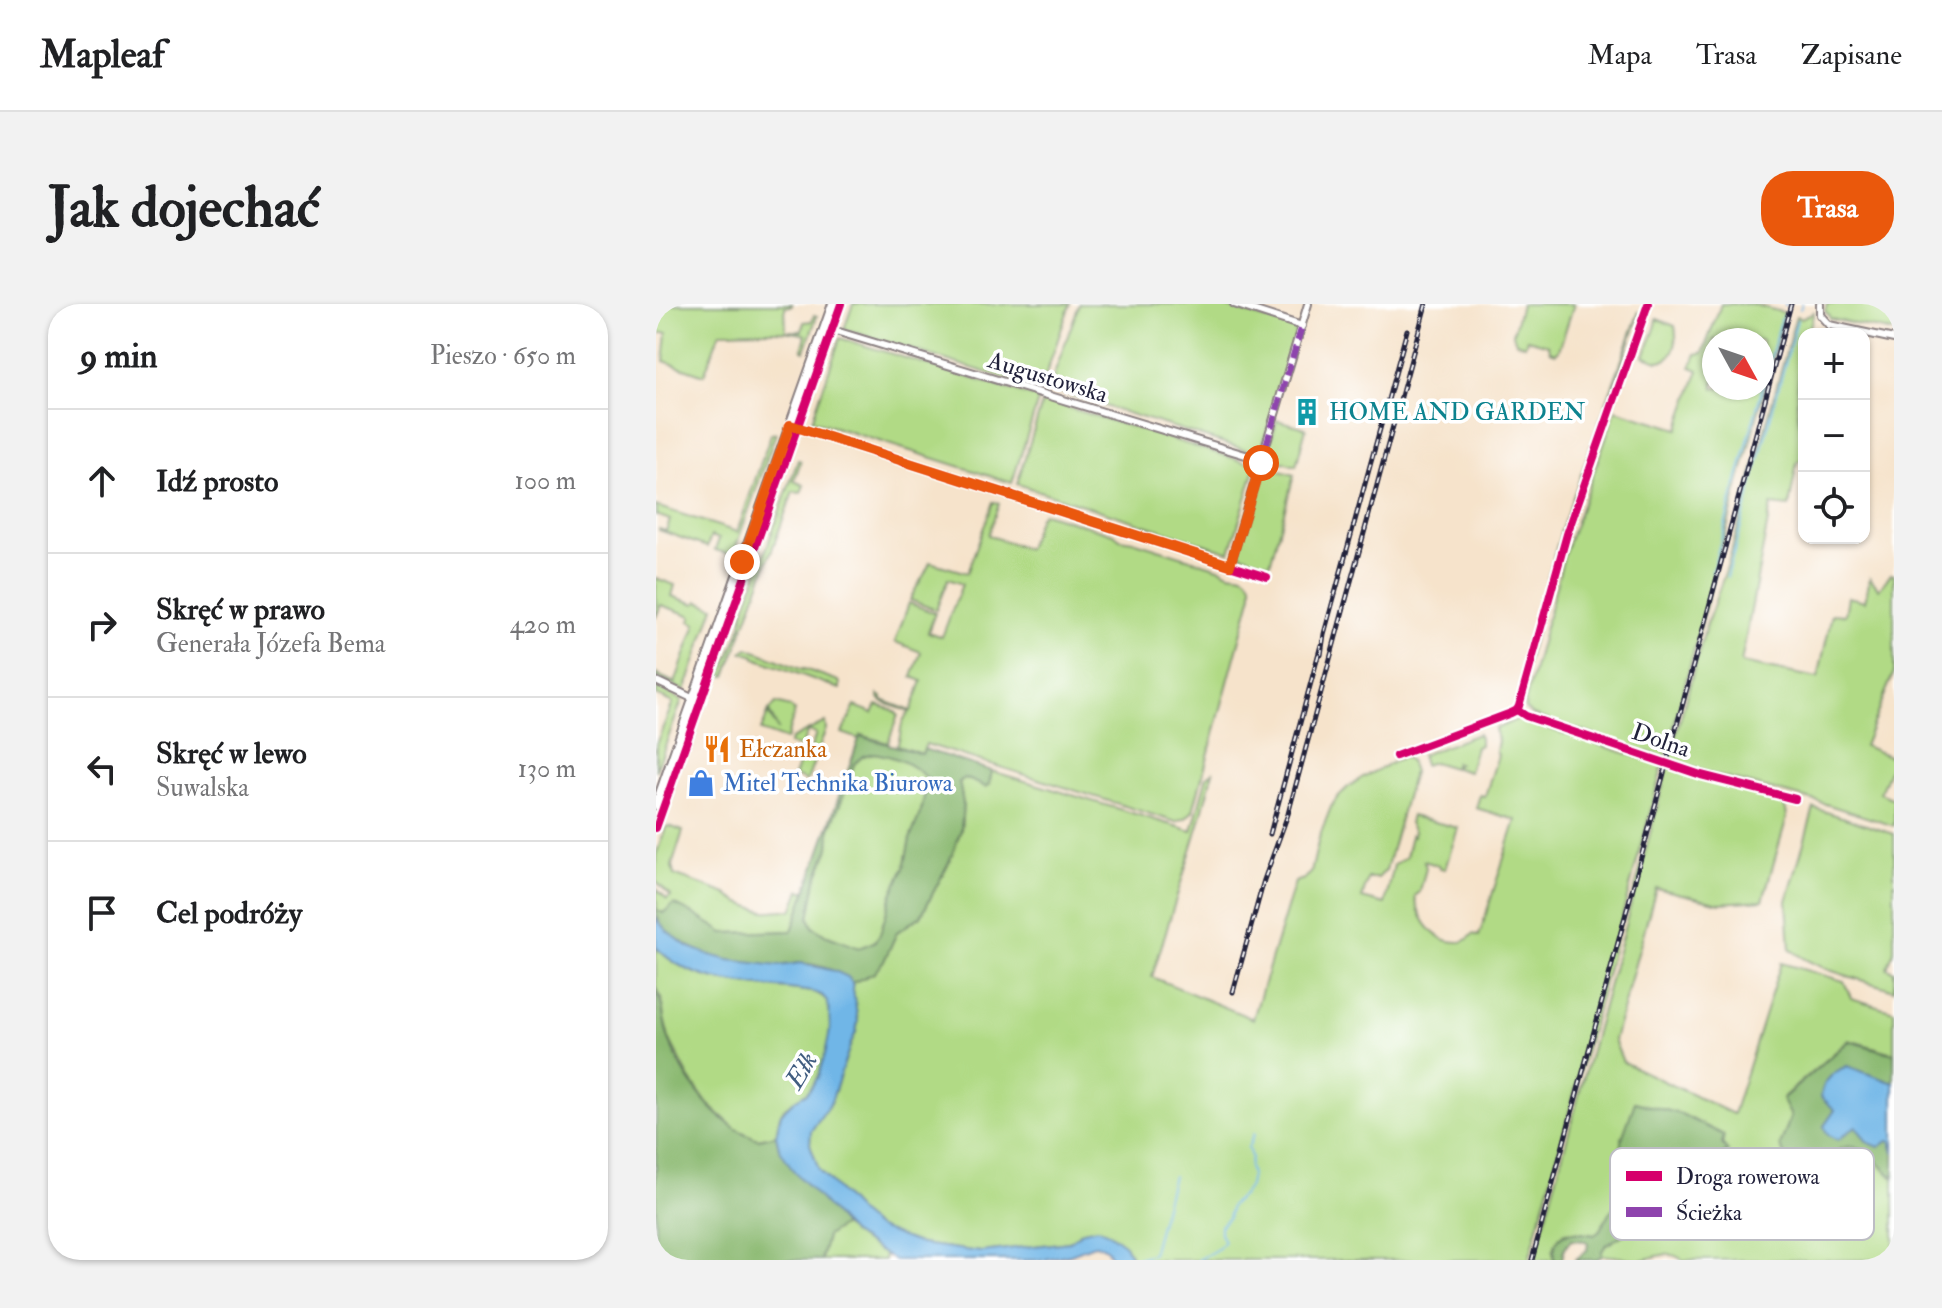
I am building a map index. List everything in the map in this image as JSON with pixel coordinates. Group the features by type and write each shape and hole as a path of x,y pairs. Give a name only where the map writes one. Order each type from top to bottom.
{"street":[{"path":"656,828 697,700 828,329 833,304"},
{"path":"828,329 841,304"},
{"path":"1234,304 1302,326"},
{"path":"1230,565 1308,304"},
{"path":"1396,756 1517,710 1563,545 1648,304"},
{"path":"1820,306 1821,318 1829,325 1894,339"},
{"name":"Augustowska","path":"828,329 1262,460"},
{"path":"794,426 1267,577"},
{"path":"656,681 697,700"},
{"path":"656,805 697,700"},
{"name":"Dolna","path":"1517,710 1526,716 1701,775 1795,799"}],"green space":[{"path":"656,304 792,304 785,307 786,331 802,331 804,322 812,321 814,315 817,316 805,351 802,350 806,335 776,331 720,332 704,375 664,361 667,333 656,333"},
{"path":"853,304 1070,304 1041,389 844,329"},
{"path":"1079,304 1217,304 1297,329 1260,454 1049,389"},
{"path":"1521,304 1574,304 1556,353 1550,351 1549,345 1527,339 1525,345 1516,342 1513,334"},
{"path":"1721,304 1752,304 1785,313 1774,354 1774,328 1712,328"},
{"path":"1827,304 1894,304 1894,332 1831,319 1825,311"},
{"path":"1639,311 1563,532 1522,671 1561,531"},
{"path":"1814,312 1810,328 1798,328 1798,461 1789,507 1771,505 1741,663 1818,678 1832,614 1845,615 1848,597 1865,601 1870,578 1879,589 1891,574 1894,575 1894,672 1864,746 1894,758 1880,793 1894,799 1894,826 1669,759 1706,626 1727,567 1796,316 1801,318"},
{"path":"1657,319 1675,326 1676,336 1672,353 1666,360 1658,361 1644,356"},
{"path":"840,338 1037,398 1012,483 812,420"},
{"path":"1702,353 1702,400 1762,400 1665,758 1533,715 1526,709 1525,702 1565,552 1616,410 1678,429 1699,370 1691,367 1696,354"},
{"path":"1043,400 1256,465 1230,552 1017,484"},
{"path":"1277,420 1306,428 1296,466 1266,457"},
{"path":"776,433 733,555 715,550 719,539 711,536 707,547 659,530 666,531 670,520 656,515 656,506 737,532 771,434"},
{"path":"798,460 801,461 794,481 804,485 801,493 793,492 726,676 721,675 742,625 743,614"},
{"path":"1263,466 1294,475 1270,564 1237,553"},
{"path":"993,502 999,504 988,535 1027,549 1042,513 1242,575 1252,583 1252,594 1193,811 1186,818 1176,822 926,744 922,754 897,746 902,723 910,712 882,702 879,695 882,700 911,711 922,681 912,677 921,652 895,642 909,603 935,613 928,632 942,637 962,584 948,579 936,610 910,600 930,562 967,573"},
{"path":"656,578 675,585 672,596 714,607 685,691 656,677 656,674 675,683 696,624 690,621 692,617 689,615 661,605 656,617"},
{"path":"748,648 839,681 840,689 742,652"},
{"path":"658,688 682,700 656,771 656,744 673,703 656,695"},
{"path":"776,703 795,711 786,740 761,731 768,713 778,730 769,711"},
{"path":"877,705 898,715 888,743 842,733 855,706 873,713"},
{"path":"1518,719 1663,765 1529,1260 1132,1260 1125,1246 1119,1242 1083,1231 1069,1242 981,1252 921,1244 876,1227 819,1170 810,1144 811,1131 831,1102 856,1032 858,1021 852,983 874,973 885,959 897,932 921,916 949,862 961,830 963,803 959,782 965,778 989,785 992,771 1192,831 1207,776 1213,772 1152,977 1253,1019 1295,882 1311,873 1319,838 1331,807 1348,787 1403,757 1409,760 1413,772 1386,870 1378,878 1368,878 1362,898 1385,904 1394,865 1406,857 1413,836 1414,831 1409,823 1411,816 1458,828 1445,869 1424,861 1426,868 1420,892 1415,896 1422,918 1442,939 1456,942 1465,941 1473,934 1479,936 1516,820 1476,808 1480,795 1485,796 1498,755 1495,729"},
{"path":"825,722 826,729 807,781 794,776 804,749 810,751 816,734 808,731 801,747 789,744 791,739"},
{"path":"1478,734 1480,745 1476,747 1469,772 1455,768 1456,764 1460,764 1455,762 1453,768 1433,762 1424,765 1421,755"},
{"path":"860,736 922,754 924,749 992,771 986,787 965,778 959,782 963,803 961,830 949,862 921,916 897,932 885,959 874,973 852,983 836,972 814,965 750,963 723,959 697,950 664,928 656,907 663,913 674,904 724,933 792,931","holes":["874,753 910,765 928,779 904,868 880,934 874,942 859,948 825,935 813,927 809,918 816,880 829,848 830,828 854,764 863,756"]},
{"path":"874,753 904,762 929,779 904,868 880,934 874,942 859,948 825,935 813,927 809,918 816,880 829,848 830,829 854,764 863,756"},
{"path":"1668,767 1716,784 1776,799 1784,806 1787,817 1763,900 1720,903 1656,888 1614,1040 1623,1062 1733,1114 1781,963 1844,981 1851,998 1894,1011 1894,1053 1849,1040 1782,1098 1791,1116 1780,1146 1783,1148 1725,1148 1722,1144 1723,1135 1681,1114 1646,1148 1610,1148 1610,1212 1599,1232 1595,1235 1564,1233 1553,1250 1554,1260 1534,1260"},
{"path":"1814,808 1894,834 1894,951 1887,968 1894,971 1894,990 1825,968 1790,949 1787,901"},
{"path":"669,826 683,831 672,866 674,875 765,911 792,911 800,890 806,892 792,931 724,933 694,914 657,910 656,888 667,899 671,896 656,881 656,855"},
{"path":"656,947 672,961 709,977 812,992 826,1000 830,1022 823,1062 813,1085 782,1111 776,1135 757,1139 736,1129 708,1104 689,1077 669,1038 662,1000 656,986"},
{"path":"656,986 669,1040 682,1068 710,1107 746,1134 758,1139 776,1135 779,1148 843,1225 827,1236 821,1260 656,1260"},
{"path":"1849,1041 1894,1054 1894,1083 1847,1066 1831,1105 1835,1110 1824,1126 1845,1135 1856,1126 1867,1142 1879,1146 1891,1141 1894,1178 1874,1158 1874,1148 1781,1148 1791,1116 1782,1099"},
{"path":"1635,1102 1681,1114 1724,1135 1722,1144 1725,1148 1621,1148"},
{"path":"1874,1159 1894,1178 1894,1260 1683,1260 1667,1255 1640,1260 1602,1256 1605,1246 1615,1240 1874,1240"},
{"path":"1610,1212 1610,1240 1615,1240 1605,1246 1602,1256 1596,1260 1575,1260 1587,1250 1588,1243 1571,1240 1564,1249 1562,1260 1554,1260 1556,1242 1560,1237 1571,1233 1594,1235"},
{"path":"843,1225 885,1255 884,1260 821,1260 827,1236"}],"water":[{"path":"656,918 687,946 710,955 779,966 800,963 848,977 852,983 858,1021 856,1032 831,1102 811,1131 810,1144 819,1170 876,1227 921,1244 981,1252 1069,1242 1083,1231 1097,1228 1125,1245 1132,1260 1112,1260 1107,1250 1094,1245 1042,1260 894,1260 851,1233 792,1169 779,1148 776,1135 781,1113 807,1093 818,1077 830,1030 827,1002 822,995 812,992 729,982 690,970 672,961 656,947"},
{"path":"1847,1066 1894,1083 1894,1153 1891,1141 1879,1147 1867,1142 1856,1126 1838,1140 1826,1131 1824,1126 1835,1110 1821,1097 1822,1091 1829,1078"}],"waterway":[{"path":"1800,309 1802,304"},
{"path":"1712,573 1782,316"},
{"path":"1727,577 1797,320"},
{"path":"1198,1260 1219,1248 1224,1241 1220,1226 1228,1218 1231,1205 1249,1186 1251,1157 1248,1148 1254,1134"},
{"path":"1131,1260 1152,1254 1173,1176"}],"railway":[{"path":"1233,992 1264,880 1288,814 1426,304"},
{"path":"1532,1260 1791,304"},
{"path":"1321,655 1324,634 1407,330"},
{"path":"1270,834 1321,645"}],"marked path":[{"path":"1230,565 1302,326"}],"cycle path":[{"path":"656,828 841,304"},
{"path":"1396,756 1517,710 1567,534 1648,304"},
{"path":"790,425 1267,577"},
{"path":"1517,710 1526,716 1701,775 1795,799"}],"place":[{"name":"HOME AND GARDEN","path":"1307,412"},
{"name":"Ełczanka","path":"717,749"},
{"name":"Mitel Technika Biurowa","path":"701,783"}],"route":[{"path":"742,562 790,425 1230,565 1261,463"}],"water label":[{"name":"Ełk","path":"801,1070"}]}
